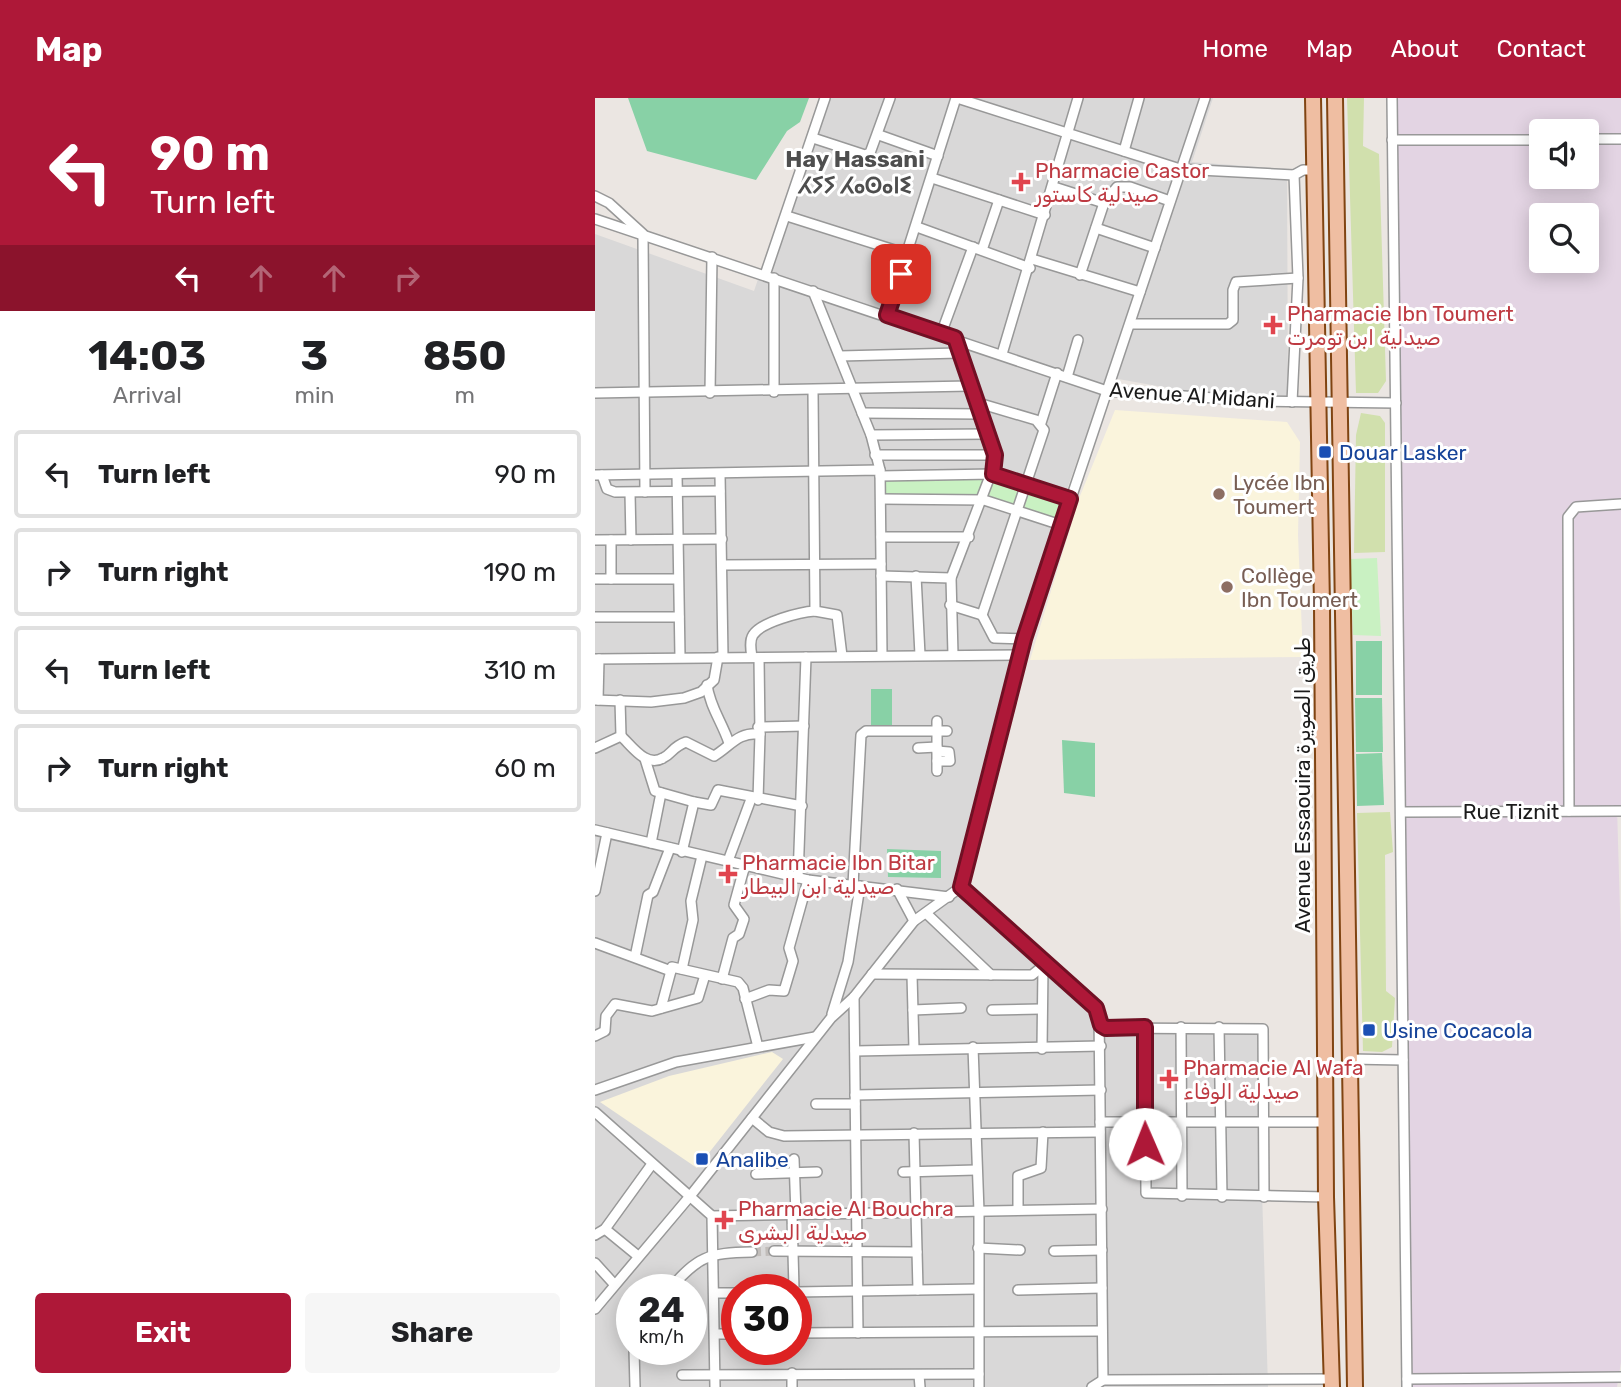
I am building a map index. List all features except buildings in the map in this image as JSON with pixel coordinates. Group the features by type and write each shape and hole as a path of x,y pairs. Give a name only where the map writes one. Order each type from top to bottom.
{"main road":[{"name":"Avenue Essaouira طريق الصويرة","path":"1313,98 1316,170 1326,1197 1332,1383"},
{"name":"Avenue Essaouira طريق الصويرة","path":"1335,98 1342,403 1355,1387"}],"street":[{"path":"774,392 770,276 786,216 825,98"},
{"path":"813,138 865,155 873,151 890,98"},
{"path":"887,315 956,98 1180,169 1294,175 1303,170 1316,170"},
{"path":"1002,354 1054,187 1078,98"},
{"path":"1124,151 1139,98"},
{"path":"595,1310 691,1195 815,1037 854,997 914,921 961,887 1024,639 1205,98"},
{"path":"1392,98 1407,1383 1621,1377"},
{"path":"879,135 938,156"},
{"path":"1392,140 1529,139"},
{"path":"1599,139 1621,139"},
{"path":"1292,402 1298,278 1294,175"},
{"path":"932,178 1045,215"},
{"path":"1080,275 1104,203 1117,187 1125,186 1170,201"},
{"path":"1054,187 1104,203"},
{"path":"595,196 609,203 643,234 645,492"},
{"path":"941,334 999,200"},
{"path":"786,216 907,254"},
{"name":"Avenue Al Midani","path":"595,219 1107,391 1292,402 1396,403"},
{"path":"917,227 977,249 1140,292"},
{"path":"1096,228 1155,248"},
{"path":"710,393 712,257"},
{"path":"1131,324 1228,324 1233,320 1233,290 1236,282 1298,278"},
{"path":"813,291 871,435 880,473 882,655"},
{"path":"953,655 951,578 984,500 993,474 995,455 969,386 955,338"},
{"path":"982,615 1044,430 1041,423 1078,340"},
{"path":"840,356 959,353"},
{"path":"595,393 774,392 969,386"},
{"path":"813,391 815,611"},
{"path":"975,402 1041,423"},
{"path":"862,413 979,414"},
{"path":"871,435 988,434"},
{"path":"875,455 995,455"},
{"path":"677,474 680,657"},
{"path":"720,474 722,565 720,657 716,676 701,692 684,698 651,702 597,700 597,659 680,657 720,657 806,657 1020,654"},
{"path":"599,475 993,474 1070,499"},
{"path":"599,475 609,491 720,491"},
{"path":"630,493 631,540"},
{"path":"881,499 984,500 1061,525"},
{"path":"1569,811 1569,517 1576,507 1621,504"},
{"path":"881,537 969,537"},
{"path":"595,540 722,539"},
{"path":"611,540 611,579"},
{"path":"722,565 881,564"},
{"path":"881,576 951,578"},
{"path":"916,576 920,655"},
{"path":"595,579 678,579"},
{"path":"950,605 982,615 994,638 1024,639"},
{"path":"728,862 755,799 759,730 755,657 751,638 756,632 781,619 815,611 838,615 842,656"},
{"path":"595,617 679,617"},
{"path":"797,878 806,657"},
{"path":"707,685 711,708 719,717 729,743"},
{"path":"620,700 621,736 645,759 653,788 661,793 709,806 721,789 755,799 801,806"},
{"path":"918,748 937,758 942,731 937,721"},
{"path":"645,759 662,759 670,750 689,742 714,756 747,733 804,726"},
{"path":"831,1018 848,962 856,886 861,735 866,731 942,731"},
{"path":"595,748 621,736"},
{"path":"651,843 661,793"},
{"path":"682,852 694,802"},
{"name":"Rue Tiznit","path":"1401,812 1621,811"},
{"path":"595,830 797,878 949,897"},
{"path":"595,891 607,833"},
{"path":"635,957 648,895 653,892 670,848"},
{"path":"682,969 693,920 690,906 702,856"},
{"path":"722,979 733,938 739,934 744,919 734,905 745,865"},
{"path":"745,999 769,990 784,991 787,987 793,961 789,948 809,880"},
{"path":"961,887 1044,965 1096,1008 1101,1025 1103,1380"},
{"path":"897,889 914,921"},
{"path":"926,913 991,975"},
{"path":"595,943 671,971"},
{"path":"872,974 1031,975 1044,965"},
{"path":"1042,1049 1044,965"},
{"path":"661,1008 672,967 741,984 758,1047"},
{"path":"595,1036 605,1031 606,1016 615,1004 649,1011 700,997 705,975"},
{"path":"912,975 913,1049"},
{"path":"854,997 858,1333"},
{"path":"913,1010 961,1008"},
{"path":"992,1010 1041,1009"},
{"path":"1101,1025 1106,1028 1260,1028 1265,1032 1264,1197"},
{"path":"1145,1027 1146,1193 1222,1197 1326,1197"},
{"path":"1181,1027 1182,1196"},
{"path":"1219,1027 1222,1197"},
{"path":"595,1090 651,1069 815,1037"},
{"path":"855,1051 1101,1046"},
{"path":"973,1047 979,1212 979,1387"},
{"path":"1350,1059 1403,1060"},
{"path":"816,1104 975,1092 1101,1090"},
{"path":"595,1112 712,1216 715,1253 715,1387"},
{"path":"752,1118 769,1132 780,1136 1043,1132 1145,1122 1325,1122"},
{"path":"1019,1210 1018,1176 1041,1168 1043,1132"},
{"path":"914,1133 918,1290"},
{"path":"794,1159 794,1274"},
{"path":"595,1235 605,1229 652,1164"},
{"path":"903,1172 977,1170"},
{"path":"756,1174 817,1172"},
{"path":"712,1216 1102,1209"},
{"path":"605,1229 638,1256"},
{"path":"978,1248 1020,1250"},
{"path":"1053,1251 1102,1250"},
{"path":"774,1251 917,1252"},
{"path":"683,1274 715,1253 752,1252"},
{"path":"595,1263 614,1284"},
{"path":"1018,1290 1102,1288"},
{"path":"812,1291 978,1289"},
{"path":"715,1293 721,1293"},
{"path":"812,1333 1102,1331"},
{"path":"715,1334 721,1334"},
{"path":"634,1365 635,1387"},
{"path":"792,1373 792,1387"},
{"path":"682,1375 979,1374"},
{"path":"919,1375 920,1387"},
{"path":"1092,1387 1103,1380 1332,1383"}],"shaded area":[{"path":"819,98 1213,98 1192,162 1287,169 1288,396 1202,394 1107,377 1056,520 961,887 975,907 1061,980 1100,1027 1257,1028 1268,1387 595,1387 595,234 754,291"},
{"path":"1395,98 1621,98 1621,805 1617,807 1621,945 1621,1362 1617,1387 1409,1387"},
{"path":"1115,410 1287,422 1300,442 1298,535 1303,657 1030,660 1080,496"},
{"path":"772,1052 783,1059 697,1168 600,1102 669,1076"}],"green space":[{"path":"628,98 809,98 800,122 787,131 756,180 647,151"},
{"path":"1347,98 1364,98 1363,146 1379,154 1386,381 1378,393 1356,393"},
{"path":"1361,413 1380,416 1385,423 1385,552 1354,553 1356,435"},
{"path":"883,476 990,477 982,497 884,497"},
{"path":"994,479 1023,487 1020,507 988,497"},
{"path":"1030,489 1063,501 1056,520 1024,508"},
{"path":"1377,558 1381,636 1353,635 1350,559"},
{"path":"1356,641 1382,641 1382,695 1356,695"},
{"path":"871,689 892,689 892,728 871,728"},
{"path":"1355,698 1382,698 1383,752 1356,752"},
{"path":"1062,740 1095,743 1095,797 1064,793"},
{"path":"1382,753 1384,805 1357,806 1356,754"},
{"path":"1390,812 1393,852 1385,855 1386,991 1395,998 1392,1047 1382,1052 1363,1051 1357,813"},
{"path":"887,849 941,851 941,878 888,877"}],"tunnel":[{"path":"752,1252 774,1251"}],"place":[{"name":"Pharmacie Castor صيدلية كاستور","path":"1021,182"},
{"name":"Pharmacie Ibn Toumert صيدلية ابن تومرت","path":"1273,325"},
{"name":"Douar Lasker","path":"1325,452"},
{"name":"Lycée Ibn Toumert","path":"1219,494"},
{"name":"Collège Ibn Toumert","path":"1227,587"},
{"name":"Pharmacie Ibn Bitar صيدلية ابن البيطار","path":"728,874"},
{"name":"Usine Cocacola","path":"1369,1030"},
{"name":"Pharmacie Al Wafa صيدلية الوفاء","path":"1169,1079"},
{"name":"Analibe","path":"702,1159"},
{"name":"Pharmacie Al Bouchra صيدلية البشرى","path":"724,1220"}],"district":[{"name":"Hay Hassani ⵃⵢⵢ ⵃⴰⵙⴰⵏⵉ","path":"855,172"}],"route":[{"path":"901,274 887,315 955,338 995,455 993,474 1070,499 1024,639 961,887 1096,1008 1101,1025 1106,1028 1145,1027 1145,1144"}]}
